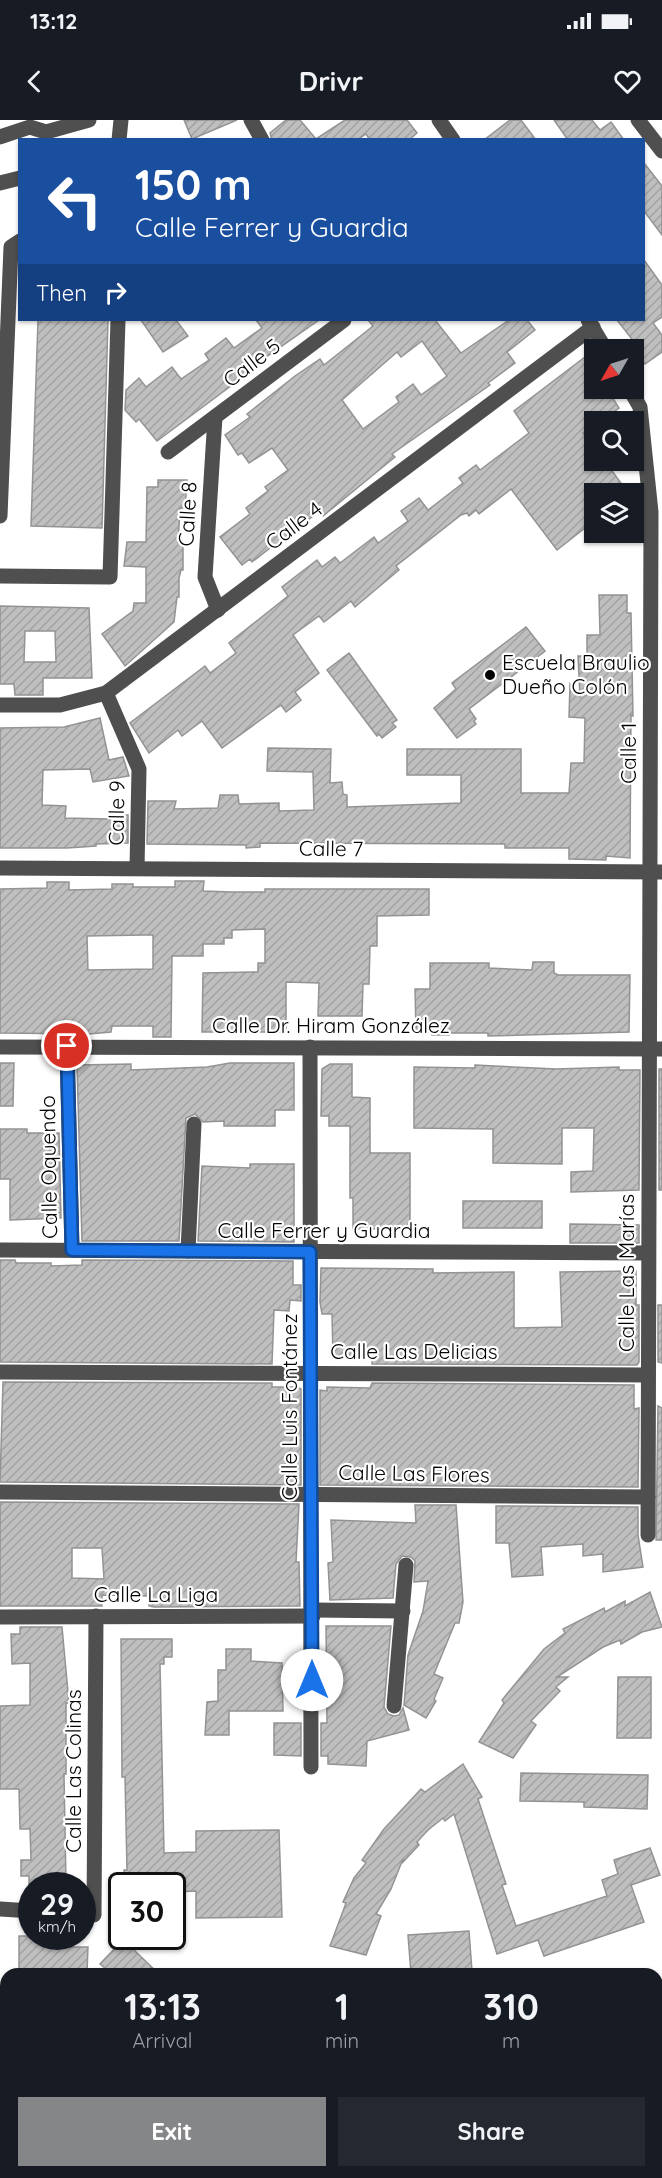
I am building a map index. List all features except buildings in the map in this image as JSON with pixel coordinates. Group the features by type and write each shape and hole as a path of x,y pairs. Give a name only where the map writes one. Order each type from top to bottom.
{"street":[{"path":"0,137 36,124 46,132 89,120"},
{"path":"119,138 121,120"},
{"path":"251,120 261,138"},
{"path":"439,120 452,138"},
{"path":"638,120 662,151"},
{"path":"0,183 18,178"},
{"path":"0,516 1,417 10,244"},
{"path":"0,576 110,577 118,321"},
{"name":"Calle 5","path":"168,452 343,321"},
{"path":"590,323 599,339"},
{"name":"Calle 4","path":"0,705 60,705 106,693 218,610 590,323"},
{"name":"Calle 1","path":"635,399 640,407 656,512 655,1049"},
{"name":"Calle 8","path":"215,417 205,577 218,610"},
{"name":"Calle 9","path":"106,693 139,769 138,868"},
{"name":"Calle 7","path":"0,868 655,872"},
{"name":"Calle Oquendo","path":"67,1046 72,1250"},
{"name":"Calle Dr. Hiram González","path":"0,1047 655,1049"},
{"name":"Calle Luis Fontánez","path":"310,1047 313,1613 311,1767"},
{"name":"Calle Las Marías","path":"648,1535 648,1253 655,1049"},
{"path":"188,1251 194,1124"},
{"name":"Calle Ferrer y Guardia","path":"0,1250 648,1253"},
{"name":"Calle Las Delicias","path":"0,1372 648,1375"},
{"name":"Calle Las Flores","path":"0,1492 648,1497"},
{"path":"394,1706 404,1611 406,1565"},
{"name":"Calle La Liga","path":"0,1617 404,1611"},
{"name":"Calle Las Colinas","path":"94,1872 96,1616"},
{"path":"0,1909 18,1910"}],"place":[{"name":"Escuela Braulio Dueño Colón","path":"490,675"}],"route":[{"path":"67,1046 72,1250 310,1252 312,1680"}]}
